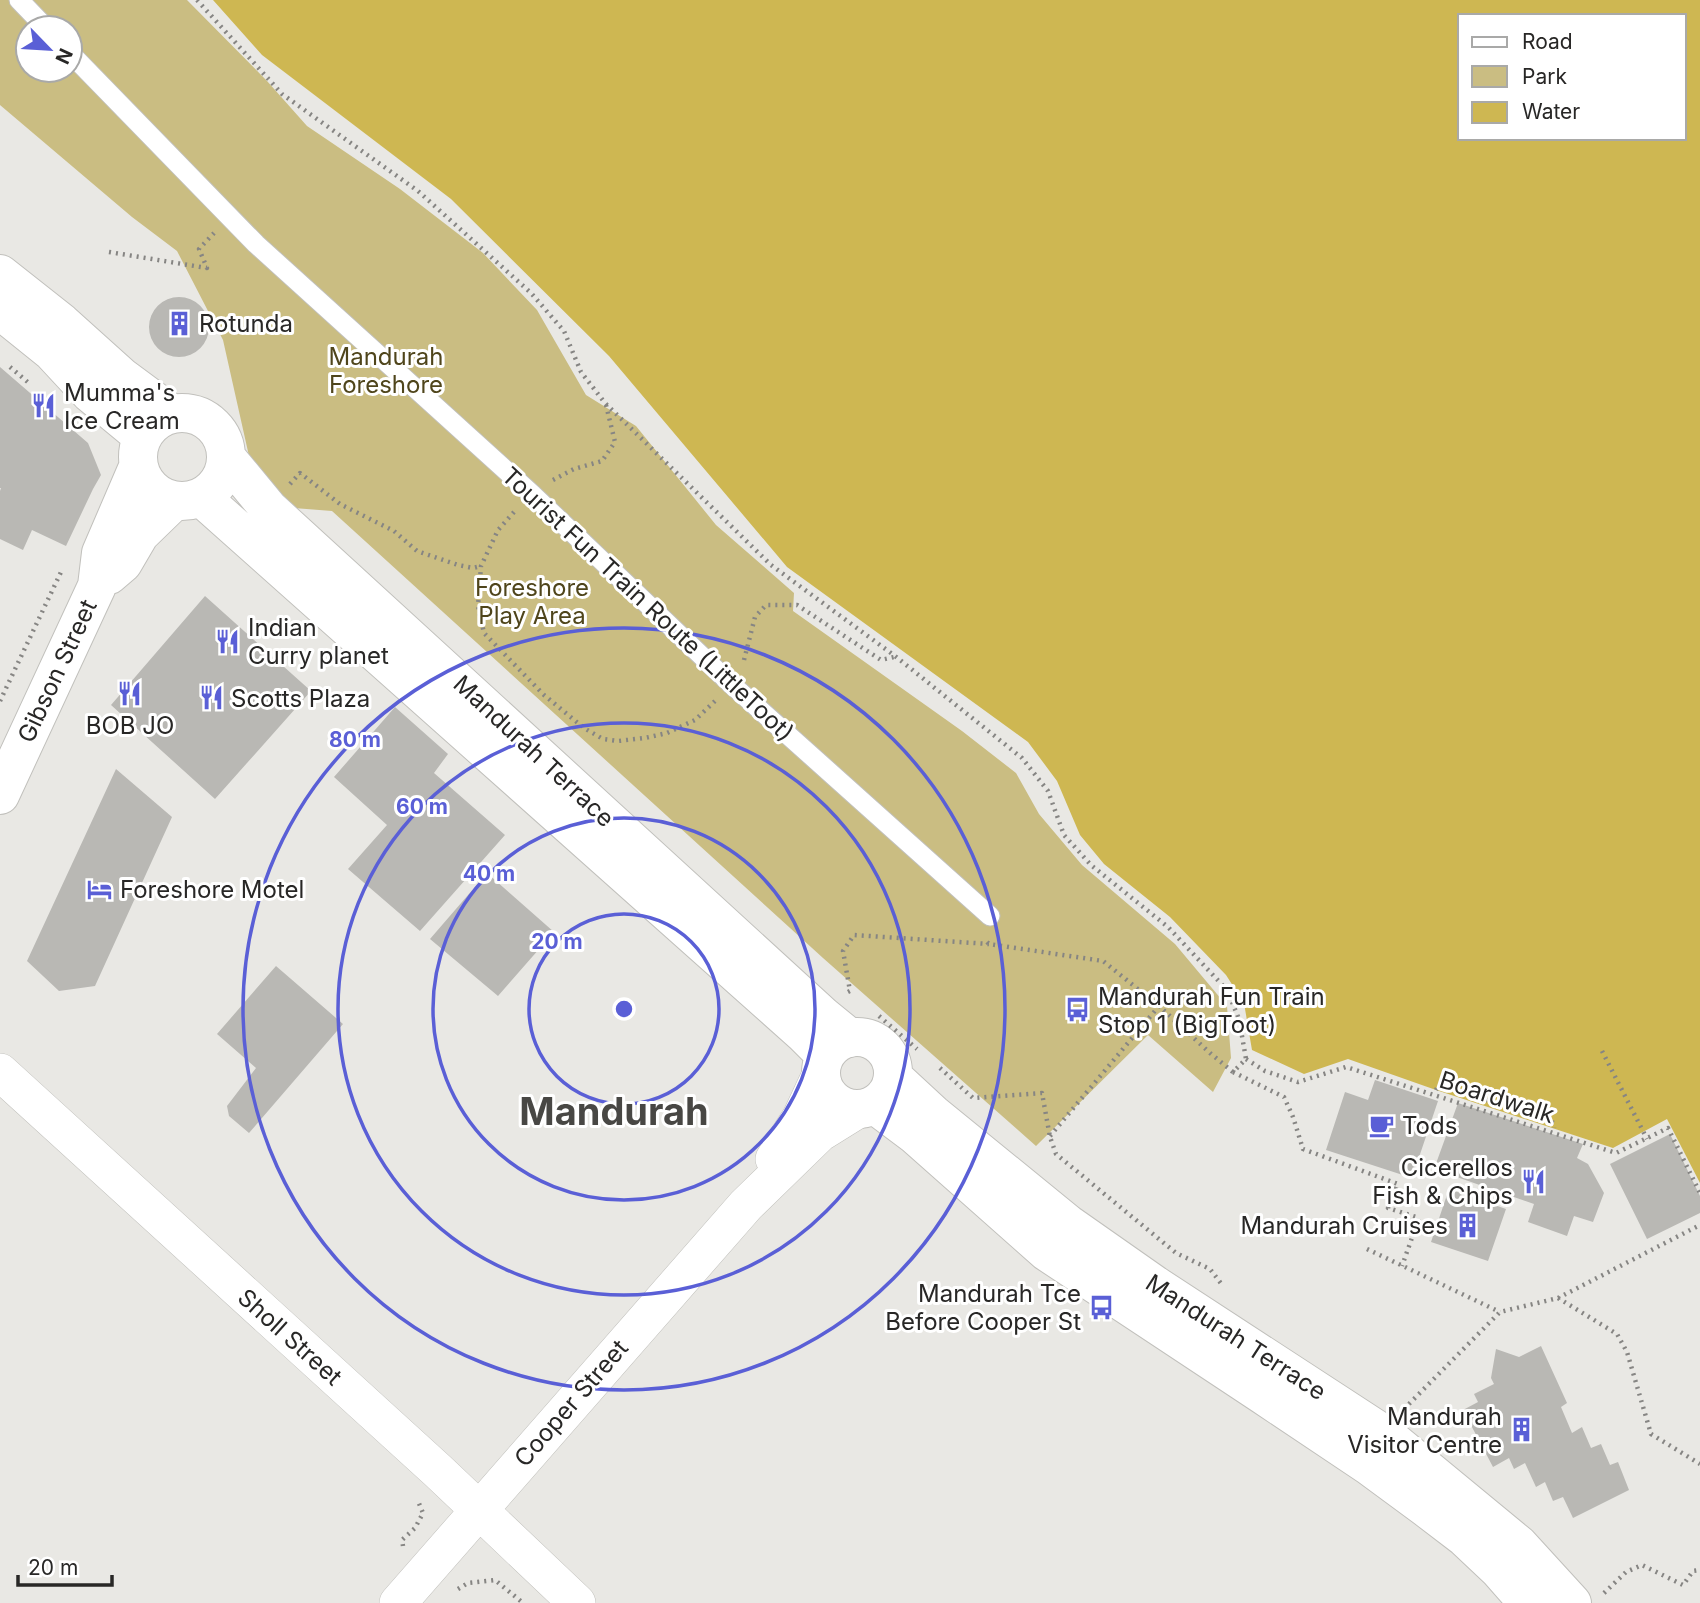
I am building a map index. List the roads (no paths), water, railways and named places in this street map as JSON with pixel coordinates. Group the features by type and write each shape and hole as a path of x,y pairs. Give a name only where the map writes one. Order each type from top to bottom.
{"street":[{"path":"0,274 62,323 122,377 151,439 143,480 151,490 162,497 188,499 211,490 219,481 226,457 225,444 219,432 209,422 186,413 151,439"},
{"path":"0,310 52,352 90,393 151,439"},
{"name":"Gibson Street","path":"0,795 97,586 102,553 151,439"},
{"name":"Mandurah Terrace","path":"226,457 269,509 802,998 841,1044"},
{"name":"Gibson Street","path":"97,586 123,563 140,534 188,499"},
{"name":"Mandurah Terrace","path":"188,499 794,1025 841,1044"},
{"path":"861,1038 872,1041 881,1046 892,1066 874,1097 845,1108 835,1103 822,1085 841,1044 861,1038"},
{"name":"Cooper Street","path":"746,1205 841,1044"},
{"name":"Sholl Street","path":"0,1072 438,1471 577,1603"},
{"name":"Mandurah Terrace","path":"874,1097 933,1114 1068,1224 1155,1285 1388,1437 1587,1599"},
{"name":"Mandurah Terrace","path":"874,1097 1047,1252 1369,1466 1464,1537 1499,1570 1528,1603"},
{"name":"Cooper Street","path":"409,1590 746,1205 820,1133 874,1097"}],"lane":[{"path":"19,0 32,14"},
{"name":"Tourist Fun Train Route (LittleToot)","path":"84,67 256,244 533,495 730,683 990,916"}],"water":[{"path":"213,0 1700,0 1700,1183 1667,1119 1613,1148 1348,1059 1304,1074 1252,1050 1244,1003 1226,975 1170,917 1104,864 1080,835 1057,781 1028,742 787,567 609,356 451,199 262,55"}],"place":[{"name":"Rotunda","path":"179,323"},
{"name":"Mumma's Ice Cream","path":"44,406"},
{"name":"Indian Curry planet","path":"228,641"},
{"name":"BOB JO","path":"130,694"},
{"name":"Scotts Plaza","path":"211,698"},
{"name":"Foreshore Motel","path":"100,889"},
{"name":"Mandurah Fun Train Stop 1 (BigToot)","path":"1078,1010"},
{"name":"Tods","path":"1382,1125"},
{"name":"Cicerellos Fish & Chips","path":"1533,1181"},
{"name":"Mandurah Cruises","path":"1468,1225"},
{"name":"Mandurah Tce Before Cooper St","path":"1101,1307"},
{"name":"Mandurah Visitor Centre","path":"1522,1430"}],"district":[{"name":"Mandurah","path":"614,1111"}],"park label":[{"name":"Mandurah Foreshore","path":"386,370"},
{"name":"Foreshore Play Area","path":"532,601"}]}
